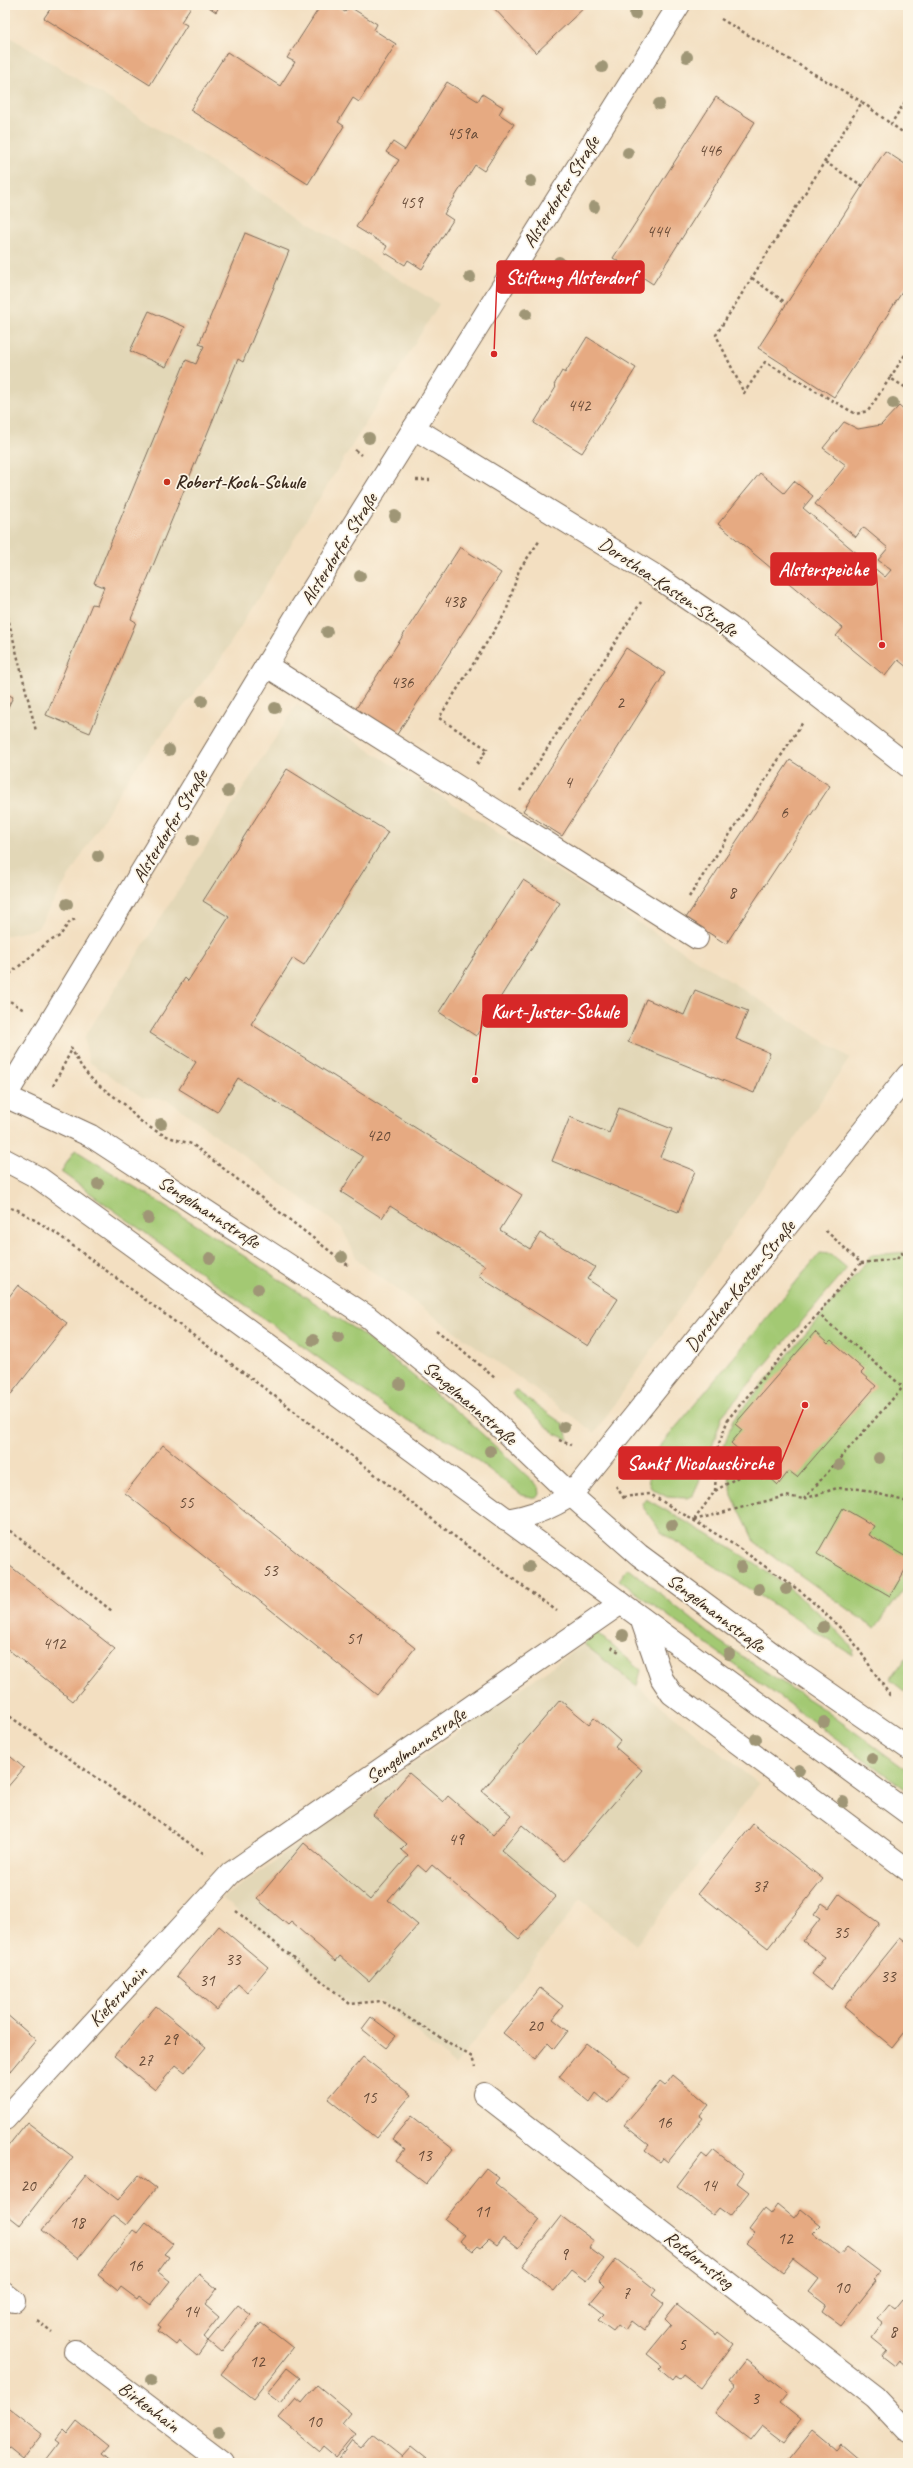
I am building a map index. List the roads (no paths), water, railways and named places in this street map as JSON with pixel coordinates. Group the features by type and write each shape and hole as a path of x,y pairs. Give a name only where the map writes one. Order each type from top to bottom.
{"street":[{"name":"Alsterdorfer Straße","path":"5,1096 414,428 679,5"},
{"name":"Dorothea-Kasten-Straße","path":"414,428 657,577 731,628 907,761"},
{"path":"267,666 460,790 697,938"},
{"name":"Dorothea-Kasten-Straße","path":"506,1520 529,1516 551,1508 571,1495 908,1075"},
{"name":"Sengelmannstraße","path":"5,1096 92,1136 368,1317 477,1405 571,1495 639,1555 774,1656 908,1748"},
{"path":"5,1160 51,1187 908,1813"},
{"name":"Sengelmannstraße","path":"231,1873 621,1604"},
{"path":"641,1618 662,1679 672,1694 908,1870"},
{"name":"Kiefernhain","path":"5,2119 231,1873"},
{"name":"Rotdornstieg","path":"484,2094 875,2397 908,2432"},
{"name":"Birkenhain","path":"75,2351 223,2463"}],"place":[{"name":"Stiftung Alsterdorf","path":"494,354"},
{"name":"Robert-Koch-Schule","path":"167,482"},
{"name":"Alsterspeiche","path":"882,645"},
{"name":"Kurt-Juster-Schule","path":"475,1080"},
{"name":"Sankt Nicolauskirche","path":"805,1405"}]}
